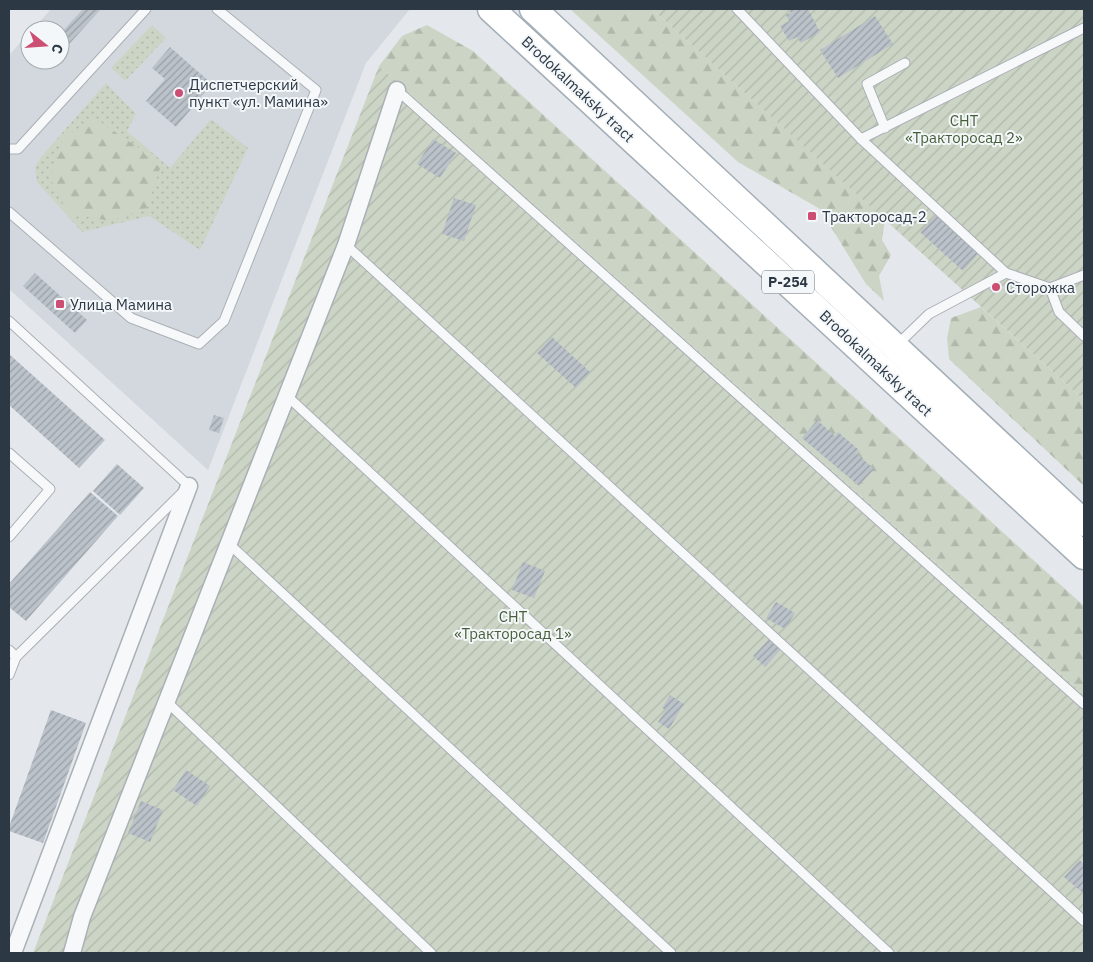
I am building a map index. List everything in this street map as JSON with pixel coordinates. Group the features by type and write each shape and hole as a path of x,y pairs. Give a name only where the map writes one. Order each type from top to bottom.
{"main road":[{"name":"Brodokalmaksky tract","path":"491,9 1084,556"},
{"name":"Brodokalmaksky tract","path":"533,9 1084,523"}],"street":[{"path":"72,953 82,917 346,245 398,90"},
{"path":"13,953 189,486"}],"lane":[{"path":"9,149 18,149 146,9"},
{"path":"9,212 130,318 199,344 224,321 316,90 217,9"},
{"path":"737,9 861,139 1006,273 1050,288 1084,275"},
{"path":"861,139 1084,28"},
{"path":"885,128 867,84 905,63"},
{"path":"398,90 1084,704"},
{"path":"346,245 1084,921"},
{"path":"896,346 929,314 1006,273"},
{"path":"1050,288 1059,312 1084,336"},
{"path":"9,321 189,486 12,653 9,675"},
{"path":"286,395 889,953"},
{"path":"9,453 50,489 9,537"},
{"path":"228,543 671,953"},
{"path":"166,701 431,953"}],"shaded area":[{"path":"51,9 410,9 366,63 208,470 9,289 9,55 20,43 20,70 70,70 70,20 41,20"}],"green space":[{"path":"570,9 652,9 885,219 882,240 891,255 879,276 884,301 866,284 820,209 738,162"},
{"name":"СНТ «Тракторосад 2»","path":"652,9 1084,9 1084,400"},
{"path":"152,25 166,38 125,81 111,68"},
{"path":"427,25 473,51 1084,606 1084,695 379,66 402,36"},
{"name":"СНТ «Тракторосад 1»","path":"379,66 1084,695 1084,953 33,953"},
{"path":"106,83 136,114 127,131 170,168 211,119 248,148 200,250 149,216 82,232 37,182 35,167 41,157"},
{"path":"96,119 136,146 160,168 147,208 110,221 68,213 50,178 64,136"},
{"path":"981,307 1084,400 1084,486 949,359 947,338 951,318"}],"building":[{"path":"83,9 101,9 70,43 70,23"},
{"path":"789,9 808,9 820,32 801,43 797,37 789,41 780,26 789,21 786,15 791,13"},
{"path":"875,16 893,44 838,78 820,50"},
{"name":"Диспетчерский пункт «ул. Мамина»","path":"170,47 212,84 176,127 146,101 165,79 152,68"},
{"path":"433,139 456,153 440,178 417,164"},
{"path":"454,198 476,205 464,241 442,234"},
{"path":"937,214 979,253 963,271 920,232"},
{"path":"35,273 87,320 75,333 23,286"},
{"name":"Сторожка","path":"997,280 1003,285 994,294 988,289"},
{"path":"552,337 590,372 576,388 537,353"},
{"path":"9,354 105,440 79,468 9,405"},
{"path":"214,415 224,418 219,433 209,430"},
{"path":"817,420 835,436 838,432 859,450 856,453 874,469 859,486 802,438"},
{"path":"117,464 144,488 120,515 93,491"},
{"path":"90,492 118,516 26,621 9,607 9,584"},
{"path":"523,562 545,571 534,598 512,590"},
{"path":"776,602 795,613 785,629 766,618"},
{"path":"771,637 782,648 765,667 753,656"},
{"path":"670,695 684,704 669,729 658,722 666,710 662,708"},
{"path":"51,710 86,723 43,843 9,831 9,827"},
{"path":"186,770 210,786 197,806 173,790"},
{"path":"141,801 163,810 150,842 128,833"},
{"path":"1079,860 1084,864 1083,893 1064,877"}],"place":[{"name":"Диспетчерский пункт «ул. Мамина»","path":"179,93"},
{"name":"Тракторосад-2","path":"812,216"},
{"name":"Сторожка","path":"996,287"},
{"name":"Улица Мамина","path":"60,304"}]}
